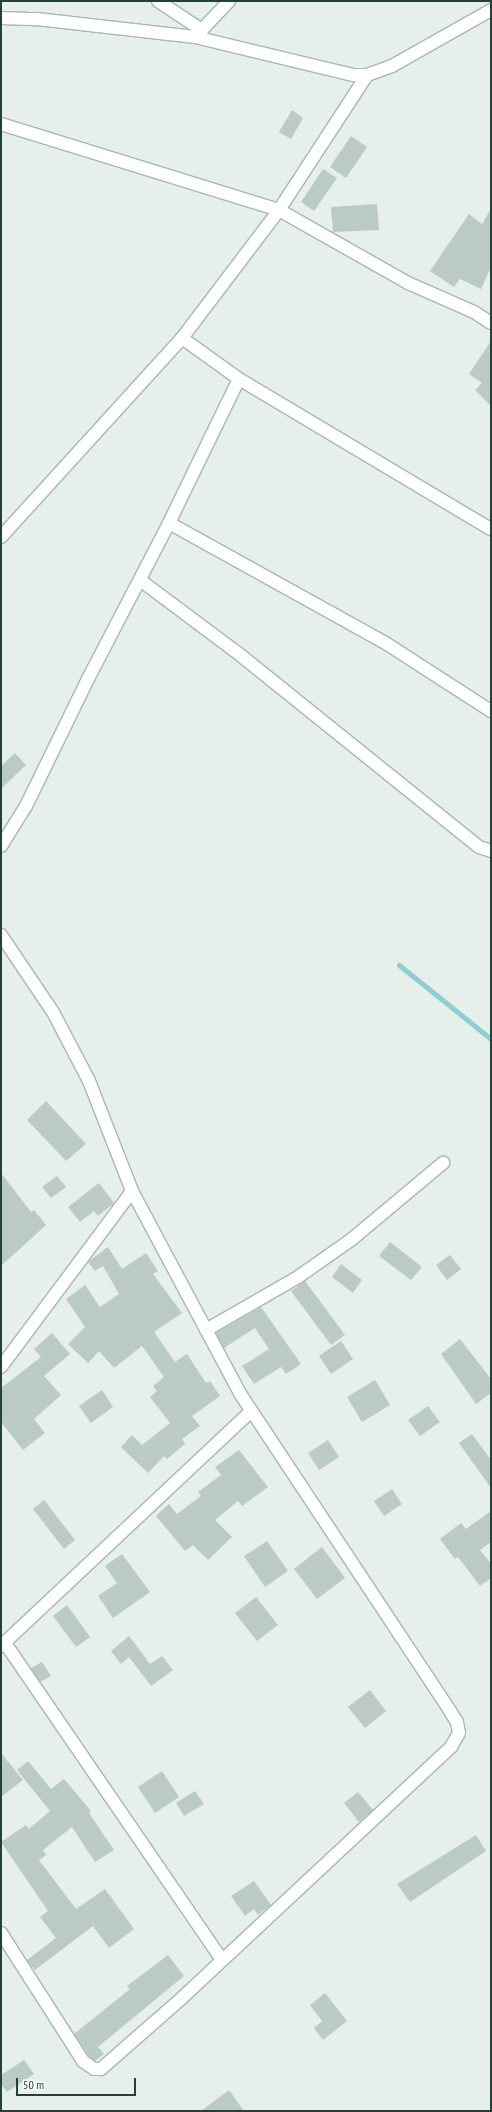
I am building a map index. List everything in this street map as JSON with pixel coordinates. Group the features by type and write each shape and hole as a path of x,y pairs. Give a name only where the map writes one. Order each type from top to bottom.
{"street":[{"path":"158,1 198,34"},
{"path":"198,34 229,1"},
{"path":"1,18 37,19 198,34 338,72 368,75 392,66 491,10"},
{"path":"1,537 182,338 279,210 368,75"},
{"path":"1,124 279,210 408,283 474,312 491,323"},
{"path":"182,338 239,379 491,529"},
{"path":"1,846 26,806 89,677 170,523 239,379"},
{"path":"170,523 387,644 491,712"},
{"path":"140,580 239,654 480,847 491,851"},
{"path":"1,935 53,1012 89,1081 132,1191 251,1411 450,1711 459,1733 451,1747 222,1960 101,2069 94,2069 83,2061 1,1933"},
{"path":"206,1330 298,1277 352,1239 443,1163"},
{"path":"1,1367 132,1191"},
{"path":"222,1960 3,1645 251,1411"}],"building":[{"path":"292,110 303,118 291,139 279,132"},
{"path":"351,136 367,147 346,178 330,167"},
{"path":"323,169 337,178 314,211 301,202"},
{"path":"377,204 379,230 333,232 331,207"},
{"path":"491,209 491,267 481,289 460,279 454,287 430,271 469,214 482,224"},
{"path":"491,341 491,406 475,390 482,383 469,374"},
{"path":"15,753 26,765 1,789 1,766"},
{"path":"46,1101 86,1144 66,1161 27,1120"},
{"path":"1,1173 31,1212 34,1210 46,1225 1,1266"},
{"path":"57,1176 66,1187 51,1198 42,1187"},
{"path":"99,1183 114,1203 98,1216 94,1211 80,1222 68,1207"},
{"path":"390,1242 422,1267 411,1280 379,1256"},
{"path":"108,1247 122,1269 146,1253 158,1271 153,1274 182,1313 154,1332 175,1362 187,1354 206,1383 210,1381 220,1396 192,1416 200,1426 182,1439 185,1444 167,1459 164,1456 148,1473 121,1447 132,1435 142,1445 170,1423 150,1397 157,1391 153,1386 164,1377 142,1346 114,1368 99,1351 88,1363 68,1344 85,1327 66,1299 85,1285 100,1307 119,1294 103,1266 95,1271 88,1262"},
{"path":"450,1255 461,1269 447,1280 436,1265"},
{"path":"341,1264 362,1280 353,1293 332,1277"},
{"path":"305,1281 345,1335 331,1345 291,1291"},
{"path":"261,1307 301,1364 286,1374 281,1367 254,1384 242,1366 269,1349 255,1328 224,1348 216,1333"},
{"path":"52,1333 70,1354 44,1376 61,1395 34,1419 45,1433 23,1450 1,1422 1,1388 41,1357 34,1349"},
{"path":"460,1339 491,1379 491,1393 476,1404 441,1354"},
{"path":"341,1341 353,1359 331,1374 319,1356"},
{"path":"375,1380 390,1405 362,1422 347,1397"},
{"path":"102,1390 113,1407 91,1423 79,1406"},
{"path":"428,1406 440,1422 420,1436 408,1420"},
{"path":"472,1434 491,1460 491,1488 459,1443"},
{"path":"328,1440 339,1457 319,1470 308,1453"},
{"path":"239,1450 268,1487 242,1506 238,1501 215,1520 232,1537 208,1560 193,1545 185,1551 156,1516 169,1504 177,1514 201,1496 198,1492 221,1475 215,1467"},
{"path":"392,1489 402,1504 384,1516 374,1501"},
{"path":"44,1500 75,1540 64,1549 33,1509"},
{"path":"491,1511 491,1542 480,1550 491,1564 491,1578 480,1586 458,1557 455,1559 440,1539 461,1523 466,1529"},
{"path":"267,1541 288,1571 265,1587 244,1556"},
{"path":"322,1547 345,1578 317,1599 294,1569"},
{"path":"122,1554 150,1592 113,1618 98,1596 117,1583 105,1566"},
{"path":"256,1597 278,1625 257,1641 235,1613"},
{"path":"67,1605 90,1637 76,1647 53,1616"},
{"path":"129,1636 150,1664 162,1656 173,1670 151,1686 129,1657 121,1664 111,1651"},
{"path":"42,1662 51,1676 40,1682 31,1668"},
{"path":"370,1690 386,1711 365,1728 348,1707"},
{"path":"1,1753 23,1780 1,1797"},
{"path":"28,1761 51,1789 64,1779 91,1811 89,1813 114,1850 95,1862 72,1827 43,1850 46,1855 39,1860 76,1909 105,1889 134,1929 109,1948 93,1926 35,1970 27,1960 56,1938 40,1917 48,1911 1,1842 26,1825 29,1829 50,1811 17,1770"},
{"path":"162,1771 179,1797 155,1813 138,1787"},
{"path":"195,1791 204,1804 184,1816 176,1803"},
{"path":"358,1792 373,1810 359,1822 344,1803"},
{"path":"476,1835 486,1851 410,1902 397,1884"},
{"path":"254,1881 271,1905 258,1915 254,1909 245,1916 231,1896"},
{"path":"168,1955 184,1976 98,2047 104,2054 95,2061 89,2056 74,2034 130,1989 127,1986"},
{"path":"325,1993 347,2021 323,2040 314,2028 322,2021 310,2005"},
{"path":"24,2060 34,2074 7,2092 1,2084 1,2075"},
{"path":"229,2090 244,2111 201,2111"}],"waterway":[{"path":"399,965 491,1039"}]}
